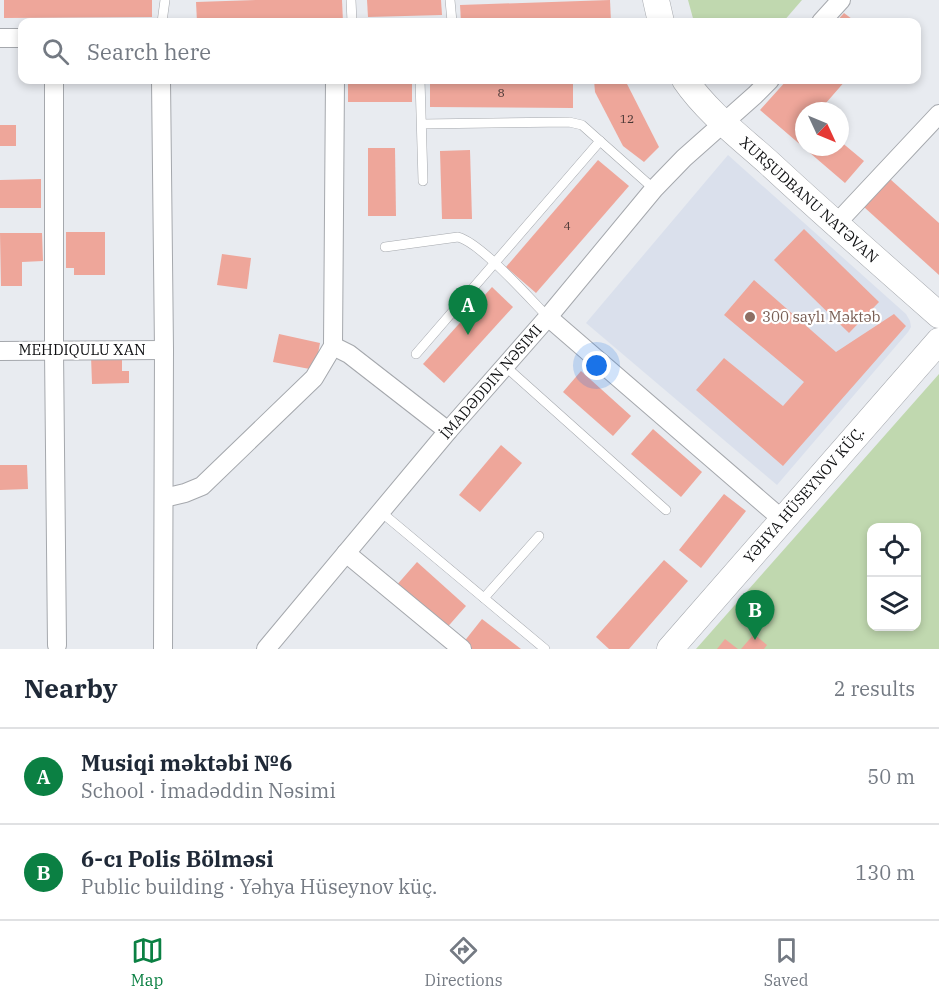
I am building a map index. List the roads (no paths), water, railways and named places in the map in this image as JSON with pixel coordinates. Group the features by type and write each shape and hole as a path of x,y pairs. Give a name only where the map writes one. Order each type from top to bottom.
{"main road":[{"path":"656,0 660,18"},
{"name":"XURŞUDBANU NATƏVAN","path":"688,84 696,96 723,122 835,225 939,315"},
{"name":"YƏHYA HÜSEYNOV KÜÇ.","path":"678,644 939,341"}],"street":[{"path":"825,18 841,0"},
{"path":"0,38 18,38"},
{"path":"54,84 57,645"},
{"path":"160,84 165,350 163,649"},
{"path":"164,498 202,486 314,378 333,346 335,84"},
{"name":"İMADƏDDIN NƏSIMI","path":"266,649 654,189 684,158 766,84"},
{"path":"835,225 939,114"},
{"path":"548,317 783,520"},
{"path":"333,346 349,354 448,431"},
{"name":"MEHDIQULU XAN","path":"0,351 165,350"},
{"path":"346,553 462,649"}],"lane":[{"path":"163,18 165,0"},
{"path":"351,0 352,18"},
{"path":"450,0 452,18"},
{"path":"420,84 423,181"},
{"path":"422,123 569,122 582,125 654,189"},
{"path":"416,354 600,141"},
{"path":"385,248 458,237 466,239 548,317"},
{"path":"506,366 666,510"},
{"path":"381,512 545,649"},
{"path":"484,598 539,536"}],"place":[{"name":"300 saylı Məktəb","path":"750,317"},
{"name":"Musiqi məktəbi №6","path":"468,335"},
{"name":"6-cı Polis Bölməsi","path":"755,640"}]}
